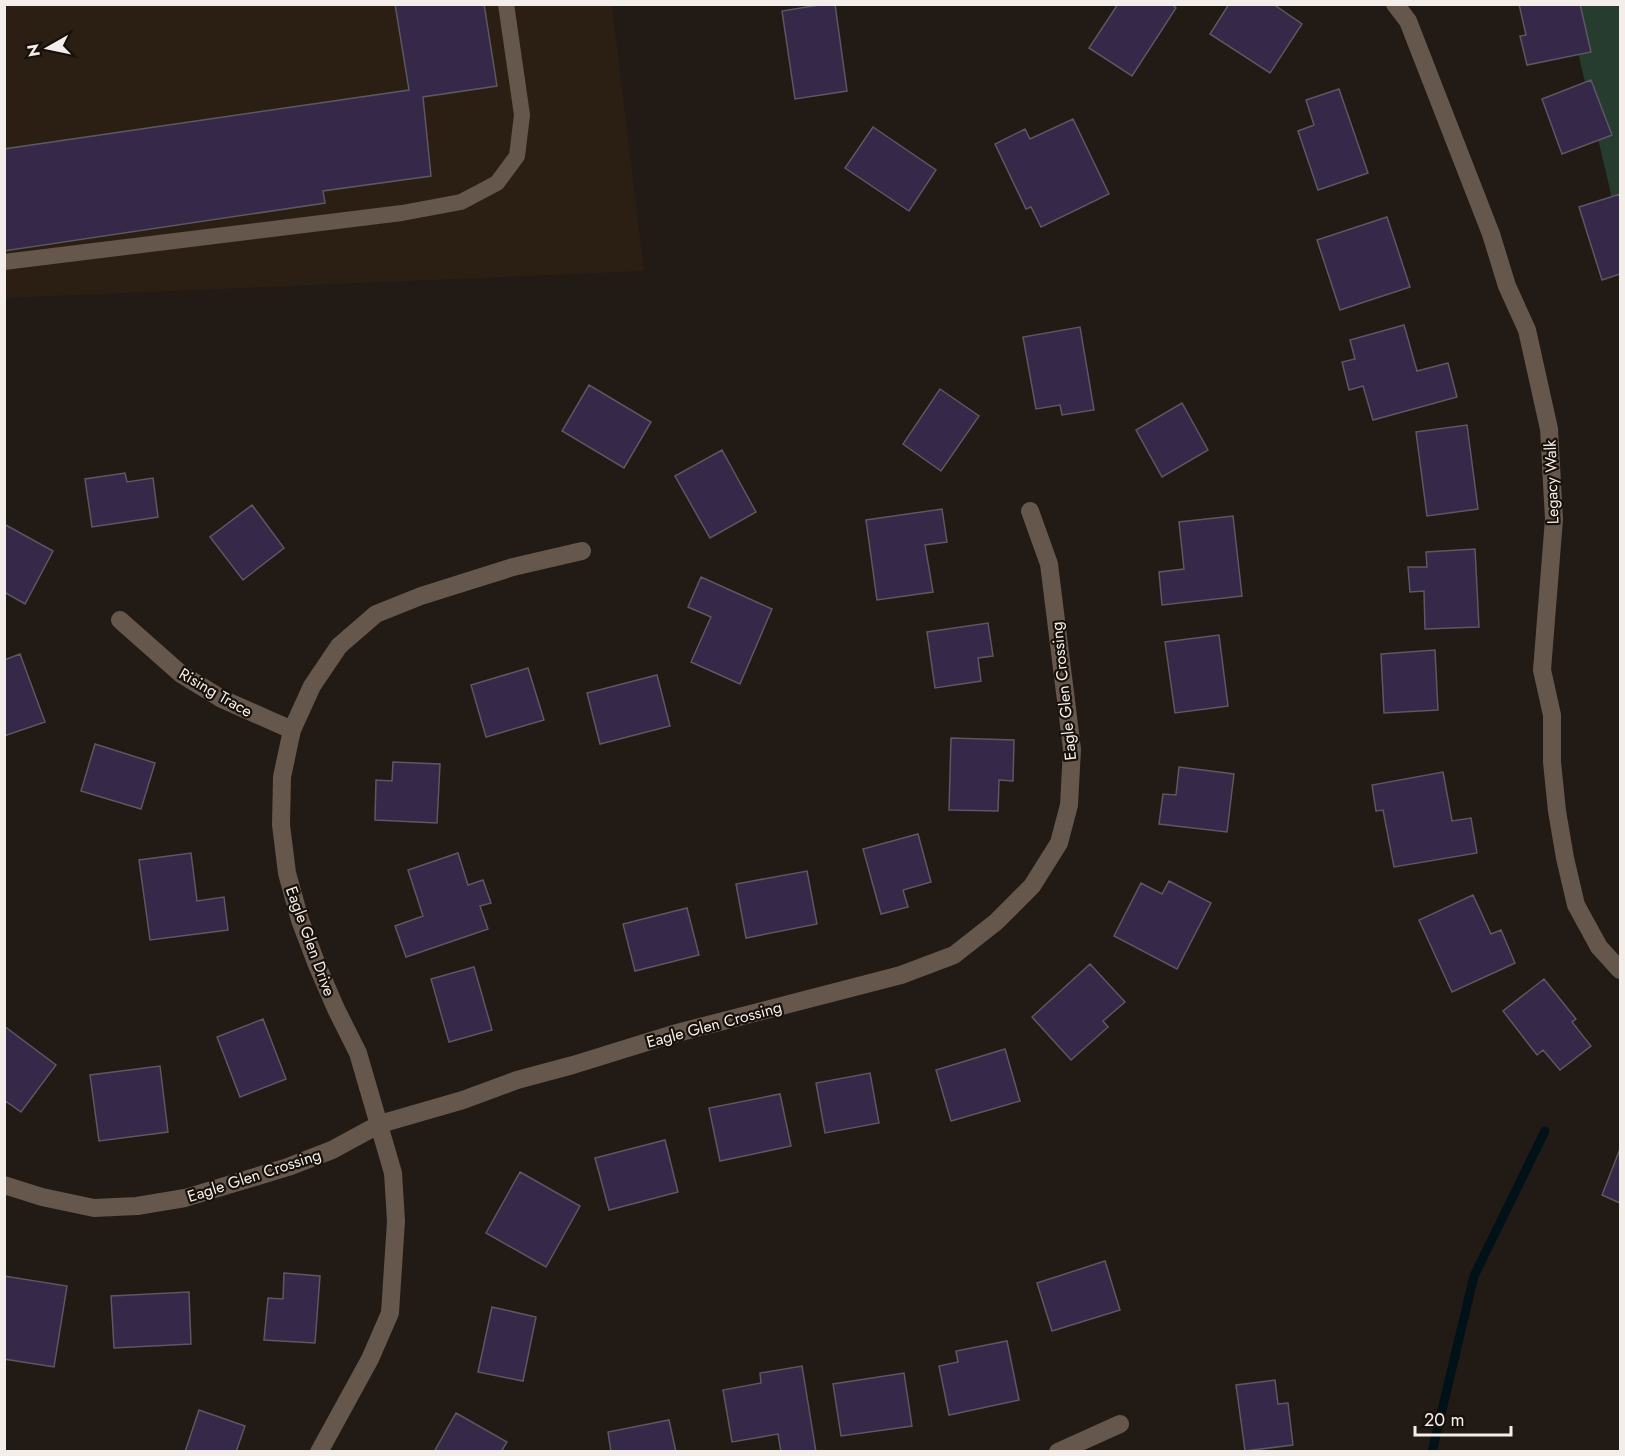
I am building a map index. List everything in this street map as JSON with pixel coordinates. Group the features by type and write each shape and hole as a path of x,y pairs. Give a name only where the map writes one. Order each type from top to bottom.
{"street":[{"name":"Legacy Walk","path":"1395,4 1408,21 1491,234 1507,286 1527,330 1549,429 1554,519 1542,670 1552,715 1552,762 1557,811 1576,904 1599,947 1620,970"},
{"name":"Eagle Glen Crossing","path":"4,1185 42,1197 94,1208 137,1206 185,1198 288,1167 332,1150 380,1124 463,1100 517,1080 673,1034 901,975 954,955 996,921 1032,885 1059,843 1069,805 1072,749 1049,564 1030,511"},
{"name":"Eagle Glen Drive","path":"319,1452 370,1359 390,1313 396,1221 393,1173 358,1053 316,965 287,873 281,825 282,777 292,730 312,686 339,646 376,614 421,596 513,567 582,550"},
{"name":"Rising Trace","path":"120,620 181,674 222,699 292,730"},
{"path":"1058,1452 1120,1424"}],"lane":[{"path":"4,262 402,213 461,202 497,183 517,156 522,115 506,4"}],"shaded area":[{"path":"4,5 612,5 644,271 5,298"}],"green space":[{"path":"1567,5 1620,5 1620,233"}],"building":[{"path":"395,4 484,4 497,86 423,97 431,176 323,191 325,203 4,251 4,149 409,90"},
{"path":"835,4 847,91 795,99 782,11"},
{"path":"1118,4 1171,4 1176,8 1132,76 1089,48"},
{"path":"1229,4 1273,4 1302,24 1270,73 1210,34"},
{"path":"1519,4 1580,4 1591,52 1527,65 1520,36 1526,35"},
{"path":"1591,80 1612,135 1562,154 1542,99"},
{"path":"1339,89 1368,173 1318,190 1298,131 1314,125 1306,100"},
{"path":"1073,119 1109,194 1041,227 1031,207 1026,209 995,144 1025,129 1030,139"},
{"path":"873,127 936,170 909,211 845,168"},
{"path":"1620,194 1620,274 1602,280 1579,207"},
{"path":"1387,217 1410,287 1340,310 1317,240"},
{"path":"1404,325 1417,371 1448,363 1457,397 1373,420 1363,386 1349,390 1342,362 1355,359 1350,340"},
{"path":"1080,327 1094,410 1062,415 1060,405 1036,409 1023,337"},
{"path":"589,385 651,422 624,468 562,431"},
{"path":"940,389 979,416 941,471 903,444"},
{"path":"1182,403 1208,450 1162,477 1136,430"},
{"path":"1467,425 1478,509 1427,516 1416,432"},
{"path":"722,450 756,512 710,538 675,476"},
{"path":"125,473 127,482 153,478 158,517 92,527 85,479"},
{"path":"252,505 284,548 243,580 210,537"},
{"path":"942,509 947,542 925,545 933,592 877,600 866,520"},
{"path":"1233,516 1242,596 1162,605 1159,572 1184,569 1179,522"},
{"path":"4,524 53,551 25,604 4,592"},
{"path":"1475,549 1479,627 1425,629 1424,591 1410,592 1408,567 1427,567 1426,552"},
{"path":"701,577 772,609 740,684 691,662 711,617 688,607"},
{"path":"988,623 993,656 978,658 981,681 935,688 927,632"},
{"path":"1219,635 1228,706 1175,713 1165,642"},
{"path":"1435,650 1438,710 1384,713 1381,654"},
{"path":"20,654 45,722 4,736 4,660"},
{"path":"528,668 544,720 486,737 471,685"},
{"path":"657,675 670,726 600,744 587,693"},
{"path":"951,738 1014,740 1013,781 999,780 998,811 949,810"},
{"path":"95,744 155,763 141,809 81,791"},
{"path":"393,762 440,764 437,823 375,820 376,780 392,781"},
{"path":"1179,767 1234,774 1227,832 1159,824 1163,794 1176,795"},
{"path":"1443,772 1452,821 1471,818 1477,853 1394,867 1383,810 1376,811 1372,785"},
{"path":"918,834 931,882 903,890 908,907 881,914 863,849"},
{"path":"191,853 197,901 224,897 228,930 150,940 139,860"},
{"path":"458,853 468,885 483,880 491,903 480,906 488,929 406,957 395,926 423,916 408,870"},
{"path":"807,871 817,924 746,938 736,884"},
{"path":"1169,881 1211,903 1177,969 1114,936 1141,883 1162,894"},
{"path":"1473,895 1491,934 1501,930 1515,963 1452,992 1419,920"},
{"path":"687,908 699,955 635,971 623,924"},
{"path":"1090,964 1125,1002 1103,1021 1108,1027 1071,1060 1032,1017"},
{"path":"474,967 492,1030 449,1042 431,979"},
{"path":"1544,979 1576,1019 1572,1022 1591,1046 1560,1070 1543,1050 1537,1055 1503,1011"},
{"path":"263,1019 286,1079 240,1097 217,1037"},
{"path":"4,1026 56,1065 21,1112 4,1100"},
{"path":"1005,1049 1020,1101 951,1121 936,1070"},
{"path":"160,1066 168,1132 99,1141 90,1075"},
{"path":"870,1073 879,1123 825,1133 816,1083"},
{"path":"780,1094 791,1146 720,1161 709,1108"},
{"path":"665,1140 678,1192 609,1210 595,1158"},
{"path":"1620,1149 1620,1203 1602,1195"},
{"path":"520,1172 580,1206 546,1267 486,1233"},
{"path":"1105,1261 1120,1310 1052,1331 1037,1283"},
{"path":"284,1273 320,1276 315,1343 264,1340 268,1298 283,1299"},
{"path":"4,1276 67,1286 54,1367 4,1359"},
{"path":"189,1292 191,1344 114,1348 111,1296"},
{"path":"492,1307 536,1317 523,1381 478,1372"},
{"path":"1007,1341 1019,1400 949,1415 939,1366 958,1362 956,1351"},
{"path":"802,1366 816,1452 781,1452 778,1434 732,1442 723,1390 761,1383 760,1373"},
{"path":"904,1373 912,1426 841,1436 833,1384"},
{"path":"1275,1380 1278,1404 1288,1403 1293,1445 1245,1451 1236,1385"},
{"path":"199,1410 245,1426 236,1452 185,1452"},
{"path":"456,1413 507,1442 501,1452 434,1452"},
{"path":"669,1420 676,1452 611,1452 608,1432"}],"waterway":[{"path":"1432,1452 1474,1276 1545,1131"}]}
